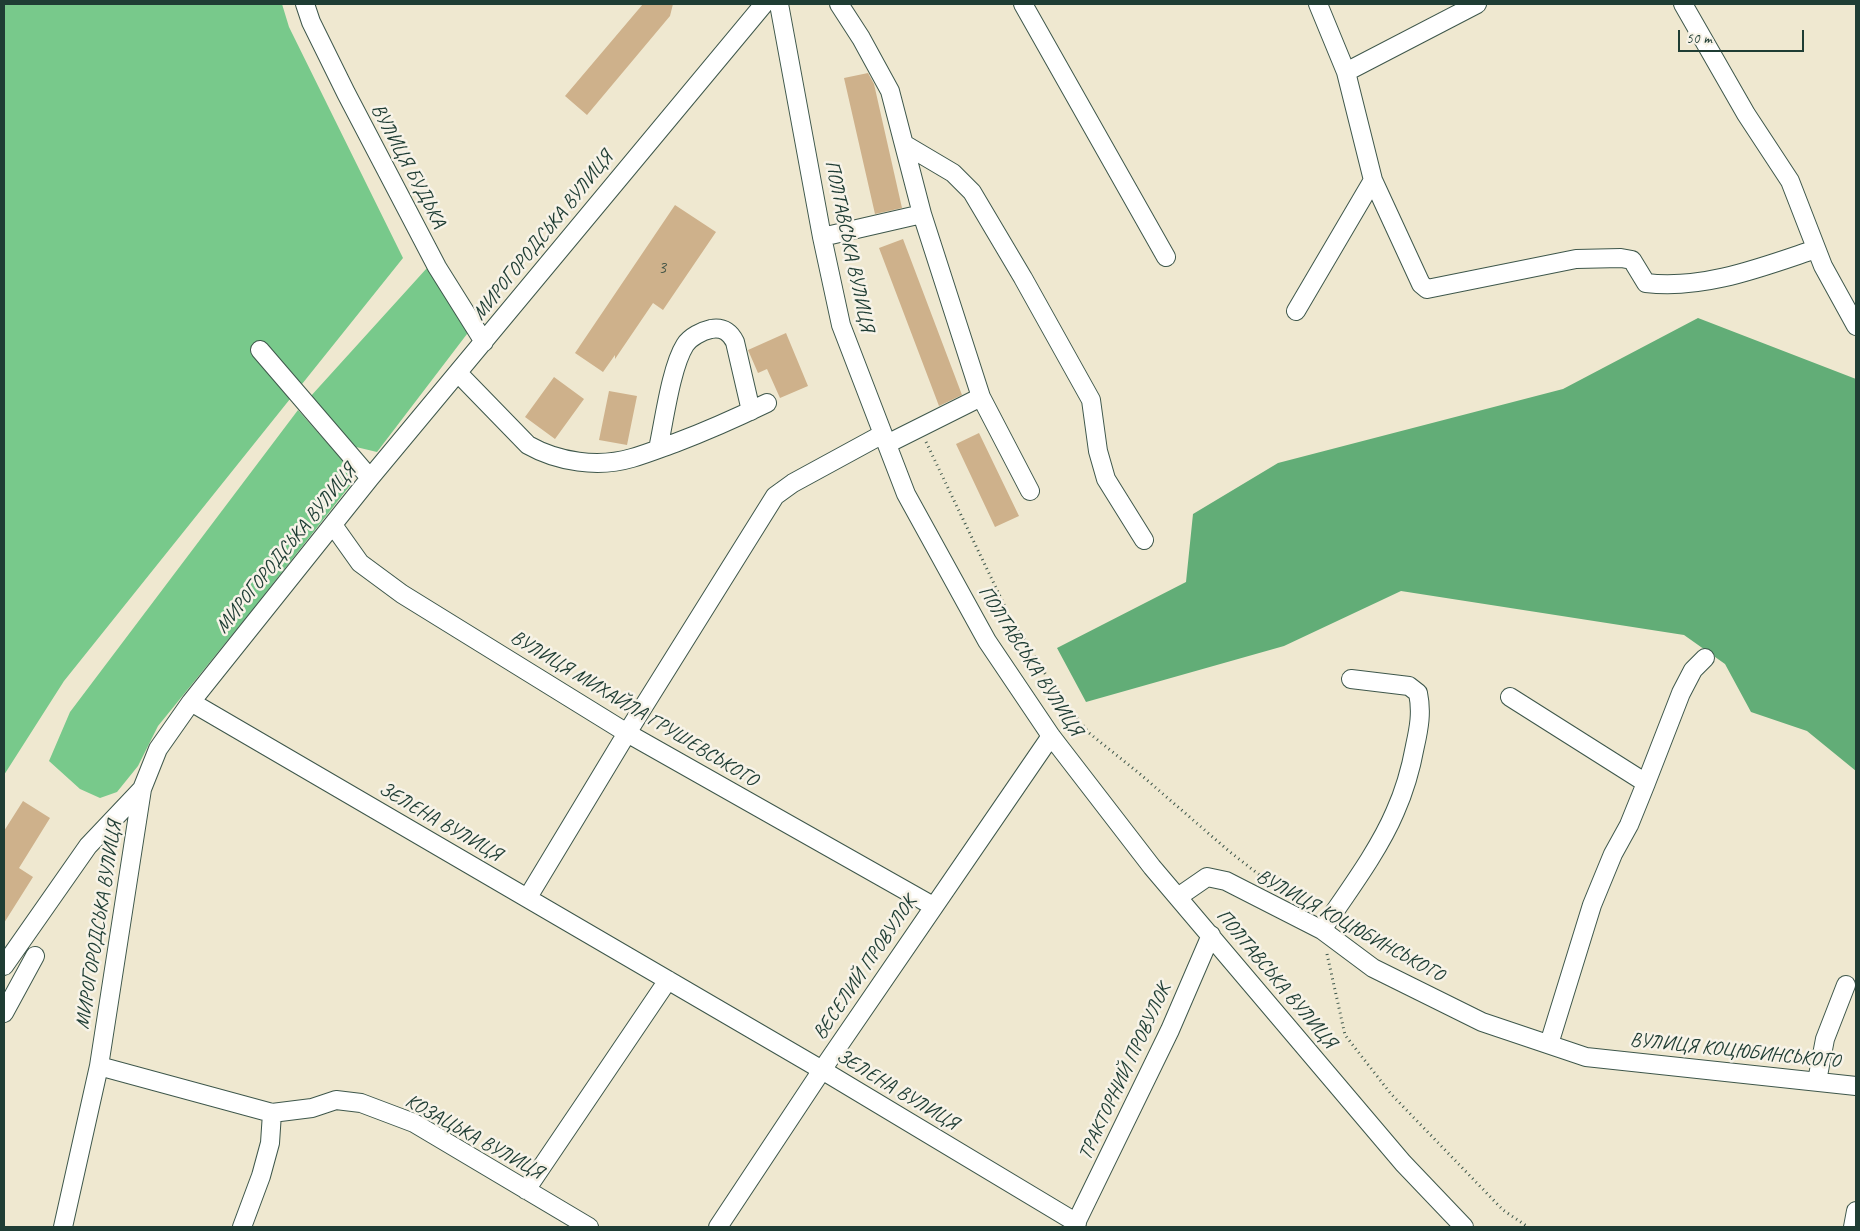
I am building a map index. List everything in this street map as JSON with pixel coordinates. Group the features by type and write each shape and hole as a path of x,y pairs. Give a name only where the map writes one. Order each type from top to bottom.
{"street":[{"name":"ВУЛИЦЯ БУДЬКА","path":"305,4 311,22 346,93 437,267 484,342"},
{"name":"МИРОГОРОДСЬКА ВУЛИЦЯ","path":"62,1227 99,1066 142,789 158,749 191,702 370,478 764,4"},
{"name":"ПОЛТАВСЬКА ВУЛИЦЯ","path":"779,4 822,237 841,325 906,494 987,641 1051,736 1152,867 1211,934 1403,1163 1464,1227"},
{"path":"839,4 861,38 890,91 922,214 982,397 1030,491"},
{"path":"1023,4 1166,256"},
{"path":"1318,4 1346,72 1373,180 1420,284 1427,289 1576,259 1612,258 1632,260 1646,283 1668,286 1738,274 1816,249"},
{"path":"1346,72 1477,4"},
{"path":"1683,4 1746,114 1790,182 1823,266 1856,326"},
{"path":"904,144 953,173 972,192 1023,278 1091,400 1098,451 1106,480 1144,540"},
{"path":"1296,311 1373,180"},
{"path":"822,237 922,214"},
{"path":"658,449 677,361 686,343 697,334 711,329 720,329 730,333 736,342 751,411"},
{"path":"260,350 370,478"},
{"path":"458,374 528,445 564,460 612,462 630,458 718,428 767,403"},
{"path":"528,898 627,733 775,496 793,482 885,439 919,428 982,397"},
{"name":"ВУЛИЦЯ МИХАЙЛА ГРУШЕВСЬКОГО","path":"333,525 360,563 402,594 627,733 933,906"},
{"path":"1549,1044 1592,905 1614,854 1629,826 1682,693 1693,670 1705,658"},
{"path":"1322,930 1372,854 1395,812 1412,759 1420,722 1421,707 1418,693 1409,686 1352,679"},
{"path":"1510,697 1646,783"},
{"name":"ЗЕЛЕНА ВУЛИЦЯ","path":"191,702 822,1070 1076,1225"},
{"name":"ВЕСЕЛИЙ ПРОВУЛОК","path":"718,1227 933,906 1051,736"},
{"path":"4,966 88,846 142,789"},
{"name":"ВУЛИЦЯ КОЦЮБИНСЬКОГО","path":"1178,897 1207,877 1226,881 1322,930 1373,968 1482,1022 1586,1056 1856,1086"},
{"name":"ТРАКТОРНИЙ ПРОВУЛОК","path":"1076,1225 1170,1030 1211,934"},
{"path":"4,1013 35,956"},
{"path":"526,1190 668,980"},
{"path":"1817,1081 1825,1039 1846,985"},
{"name":"КОЗАЦЬКА ВУЛИЦЯ","path":"99,1066 272,1113 312,1108 336,1100 361,1103 414,1124 589,1227"},
{"path":"242,1227 262,1176 270,1143 272,1113"},
{"path":"1853,1227 1856,1211"}],"path":[{"path":"919,428 1009,615 1057,693 1089,733 1230,852 1274,886"},
{"path":"1322,930 1345,1035 1391,1094 1503,1210 1528,1227"}],"green space":[{"path":"4,4 282,4 289,27 403,258 64,681 4,775"},
{"path":"427,268 466,324 467,334 377,452 356,447 310,397"},
{"path":"1698,318 1856,379 1856,771 1807,731 1751,712 1725,664 1684,635 1401,591 1284,646 1086,702 1057,648 1186,582 1193,514 1278,463 1563,389"},
{"path":"298,410 345,463 352,483 158,726 138,766 117,792 100,798 80,789 49,761 70,712"}],"building":[{"path":"643,4 673,4 670,16 587,115 565,96"},
{"path":"868,73 874,84 902,208 875,214 844,78"},
{"path":"675,205 716,232 663,310 653,303 615,359 615,355 603,372 575,353"},
{"path":"903,239 962,395 939,406 879,248"},
{"path":"786,333 808,386 780,398 767,369 758,373 748,350"},
{"path":"554,377 584,399 555,439 525,417"},
{"path":"609,391 637,396 627,445 599,440"},
{"path":"979,433 1019,516 995,527 956,444"},
{"path":"23,801 50,818 19,868 33,877 4,923 4,831"}]}
